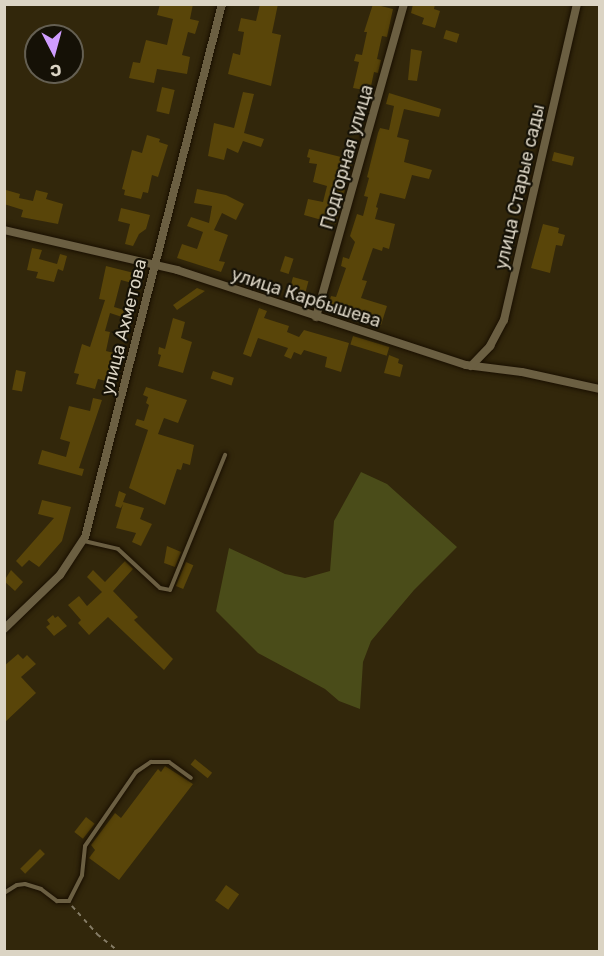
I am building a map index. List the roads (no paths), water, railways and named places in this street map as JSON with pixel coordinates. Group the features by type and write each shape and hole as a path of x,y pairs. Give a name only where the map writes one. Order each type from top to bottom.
{"street":[{"name":"улица Ахметова","path":"4,629 60,575 83,541 222,4"},
{"name":"Подгорная улица","path":"316,317 404,4"},
{"name":"улица Старые сады","path":"471,366 490,346 504,320 577,4"},
{"name":"улица Карбышева","path":"4,230 155,265 471,366 522,372 600,389"}],"lane":[{"path":"83,541 115,547 160,588 170,590 225,455"},
{"path":"4,893 17,885 25,884 41,889 63,903 69,901 82,875 85,846 136,772 151,762 169,762 176,764 191,778"}]}
